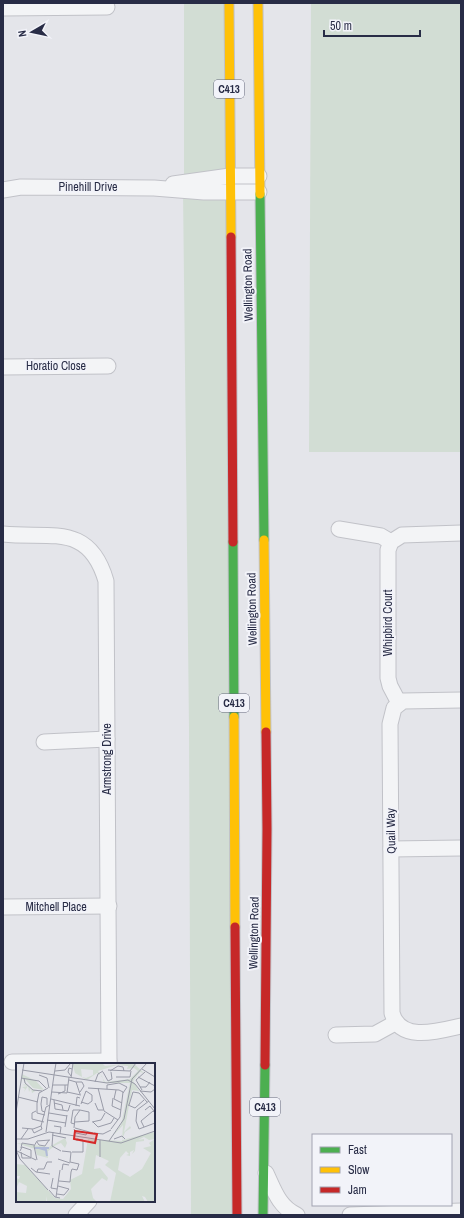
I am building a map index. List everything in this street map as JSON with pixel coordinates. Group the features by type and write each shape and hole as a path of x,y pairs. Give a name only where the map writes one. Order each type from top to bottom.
{"main road":[{"name":"Wellington Road","path":"229,3 237,1215"},
{"name":"Wellington Road","path":"258,3 267,829 265,1170 263,1215"}],"street":[{"path":"3,8 107,7"},
{"name":"Pinehill Drive","path":"154,188 230,176 259,176"},
{"name":"Pinehill Drive","path":"3,185 21,187 154,188 204,192 259,192"},
{"name":"Pinehill Drive","path":"3,190 21,187"},
{"name":"Horatio Close","path":"3,367 108,366"},
{"path":"339,529 382,536 391,542 396,537 408,534 461,533"},
{"name":"Armstrong Drive","path":"3,534 62,536 76,540 90,549 101,563 107,588 109,1063"},
{"name":"Whipbird Court","path":"391,542 387,558 388,678 390,686 399,703"},
{"path":"399,703 410,700 461,700"},
{"name":"Quail Way","path":"396,1023 391,1006 390,724 391,715 399,703"},
{"path":"44,742 107,739"},
{"path":"391,849 461,848"},
{"name":"Mitchell Place","path":"4,907 109,906"},
{"path":"336,1035 375,1034 396,1023 403,1030 411,1032 430,1032 461,1026"},
{"path":"12,1062 109,1063"},
{"path":"265,1170 277,1198 288,1211 297,1215"},
{"path":"350,1215 461,1211"}],"shaded area":[{"path":"184,3 229,3 230,176 184,187"},
{"path":"311,3 461,3 461,452 309,452"},
{"path":"183,190 230,192 237,1215 191,1215 189,727"}],"traffic: fast":[{"path":"260,194 264,540"},
{"path":"233,542 234,717"},
{"path":"263,1215 265,1065"}],"traffic: slow":[{"path":"229,3 231,237"},
{"path":"258,3 260,194"},
{"path":"264,540 266,732"},
{"path":"234,717 235,927"}],"traffic: jam":[{"path":"231,237 233,542"},
{"path":"265,1065 267,829 266,732"},
{"path":"235,927 237,1215"}]}
